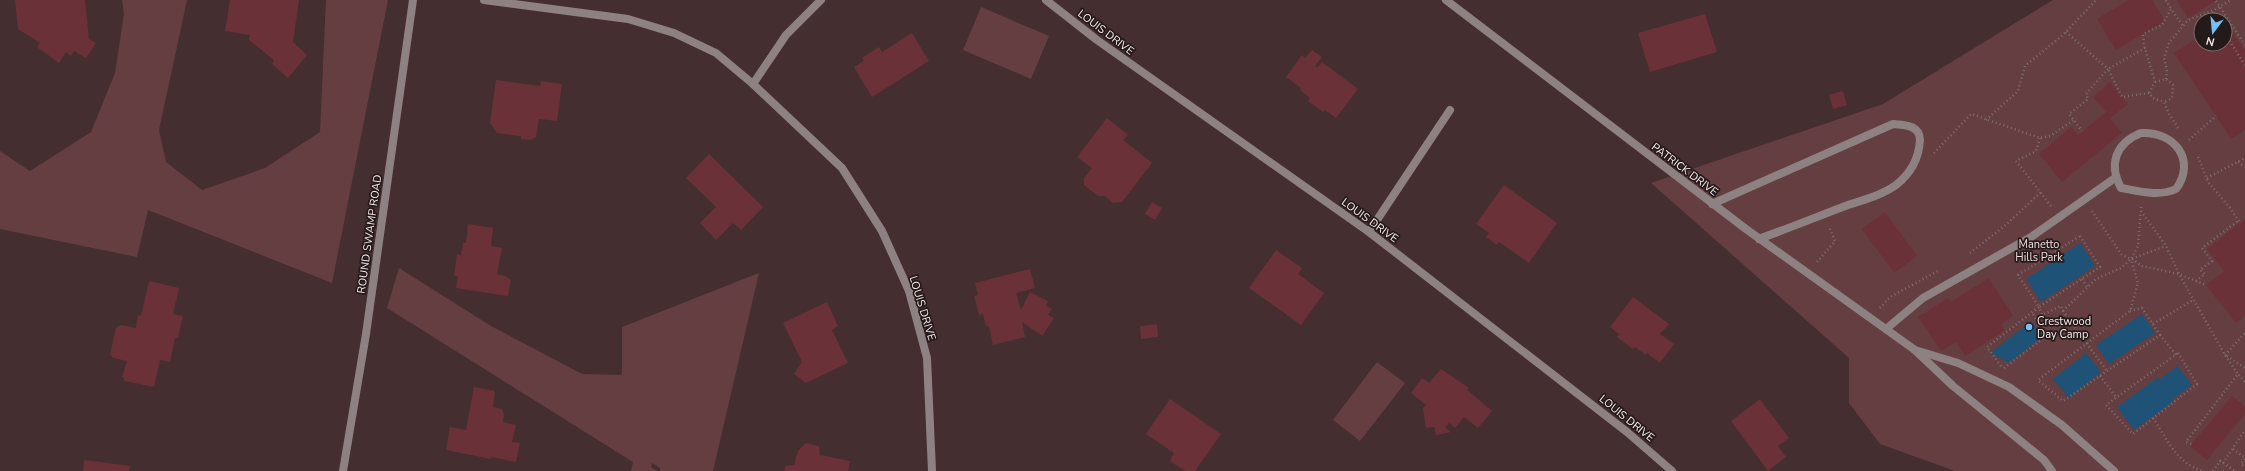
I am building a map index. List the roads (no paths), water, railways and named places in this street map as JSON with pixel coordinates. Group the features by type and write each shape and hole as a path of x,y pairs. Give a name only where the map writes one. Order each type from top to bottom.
{"street":[{"name":"ROUND SWAMP ROAD","path":"343,471 366,334 413,0"},
{"name":"LOUIS DRIVE","path":"484,0 628,19 674,33 716,53 753,84 842,168 882,231 909,291 927,358 932,471"},
{"path":"753,84 786,35 820,0"},
{"name":"LOUIS DRIVE","path":"1046,0 1097,40 1369,232 1627,432 1672,471"},
{"name":"PATRICK DRIVE","path":"1446,0 1712,204 1915,350"},
{"path":"1369,232 1450,110"},
{"path":"1712,204 1893,124 1908,125 1917,130 1920,137 1920,148 1914,163 1907,174 1895,185 1876,195 1760,239"},
{"path":"2141,133 2152,133 2164,136 2173,142 2180,152 2184,162 2183,174 2179,185 2176,189 2168,193 2156,194 2142,190 2121,188 2116,178 2114,166 2116,155 2122,145 2130,138 2141,133"},
{"path":"1886,329 1923,298 2031,237 2116,178"},
{"path":"1915,350 1953,386 2044,460 2052,471"},
{"path":"1915,350 1958,363 2009,387 2062,425 2114,471"}],"water":[{"path":"2080,243 2095,266 2041,302 2026,279"},
{"path":"2142,314 2155,333 2109,364 2096,345"},
{"path":"2031,321 2043,336 2009,363 1990,353"},
{"path":"2086,353 2101,372 2069,398 2053,379"},
{"path":"2177,366 2192,385 2173,399 2173,402 2134,430 2117,407 2158,377 2159,380"}],"place":[{"name":"Crestwood Day Camp","path":"2029,327"}],"park label":[{"name":"Manetto Hills Park","path":"2039,250"}]}
